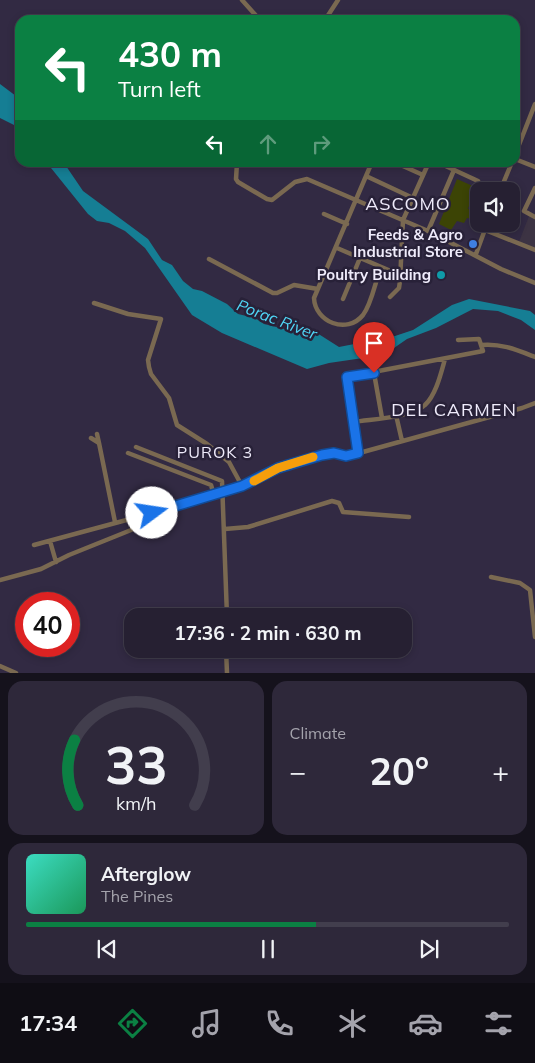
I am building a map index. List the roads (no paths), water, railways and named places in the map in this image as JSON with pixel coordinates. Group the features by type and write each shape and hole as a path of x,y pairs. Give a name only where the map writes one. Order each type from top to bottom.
{"street":[{"path":"242,0 256,15"},
{"path":"328,15 338,0"},
{"path":"520,142 535,104"},
{"path":"520,161 535,167"},
{"path":"237,167 236,179 238,182 269,200 295,182 307,179 428,231 500,268 535,283"},
{"path":"370,167 358,200 318,289 314,302 322,318 329,323 351,323 358,320 365,310 380,267"},
{"path":"405,167 423,175"},
{"path":"390,297 398,288 403,220 427,167"},
{"path":"448,167 478,181"},
{"path":"504,182 510,167"},
{"path":"428,231 454,170"},
{"path":"366,176 413,198"},
{"path":"535,188 524,211 535,217"},
{"path":"324,214 347,224"},
{"path":"476,254 484,232"},
{"path":"490,232 535,250"},
{"path":"337,248 400,275"},
{"path":"343,299 360,258"},
{"path":"209,259 273,293 277,293 294,284 318,289"},
{"path":"94,303 128,314 161,319 148,360 151,374 169,398 178,425 207,444 229,462 242,486"},
{"path":"358,453 347,377 483,351 479,339 458,340"},
{"path":"481,345 508,346 535,357"},
{"path":"354,422 396,415 419,409 427,404 445,359"},
{"path":"374,373 382,418"},
{"path":"34,545 224,492 242,486 278,468 322,455 334,453 346,456 535,403"},
{"path":"396,415 402,441"},
{"path":"97,434 115,522"},
{"path":"91,438 99,443"},
{"path":"136,447 222,481 224,492 227,608"},
{"path":"128,453 211,485 214,495"},
{"path":"225,529 248,527 332,501 340,503 343,512 409,517"},
{"path":"0,580 40,569 69,555 151,522 171,508"},
{"path":"50,541 56,562"},
{"path":"490,577 520,583 530,590 535,637"},
{"path":"226,658 226,673"},
{"path":"0,666 16,673"}],"water":[{"path":"0,84 15,95 15,126 0,118"},
{"path":"50,167 67,167 83,191 148,239 162,260 172,265 183,281 193,289 202,291 227,304 238,314 255,318 264,324 292,331 317,333 339,347 395,336 413,330 452,305 469,299 530,311 535,315 535,330 521,320 498,311 473,309 436,328 407,339 394,348 374,352 363,358 329,363 307,369 222,333 192,315 145,248 125,231 109,223 97,221 88,214"}],"place":[{"name":"Feeds & Agro Industrial Store","path":"473,244"},
{"name":"Poultry Building","path":"441,275"}],"district":[{"name":"ASCOMO","path":"408,204"},
{"name":"DEL CARMEN","path":"454,410"},
{"name":"PUROK 3","path":"215,452"}],"water label":[{"name":"Porac River","path":"277,319"}]}
